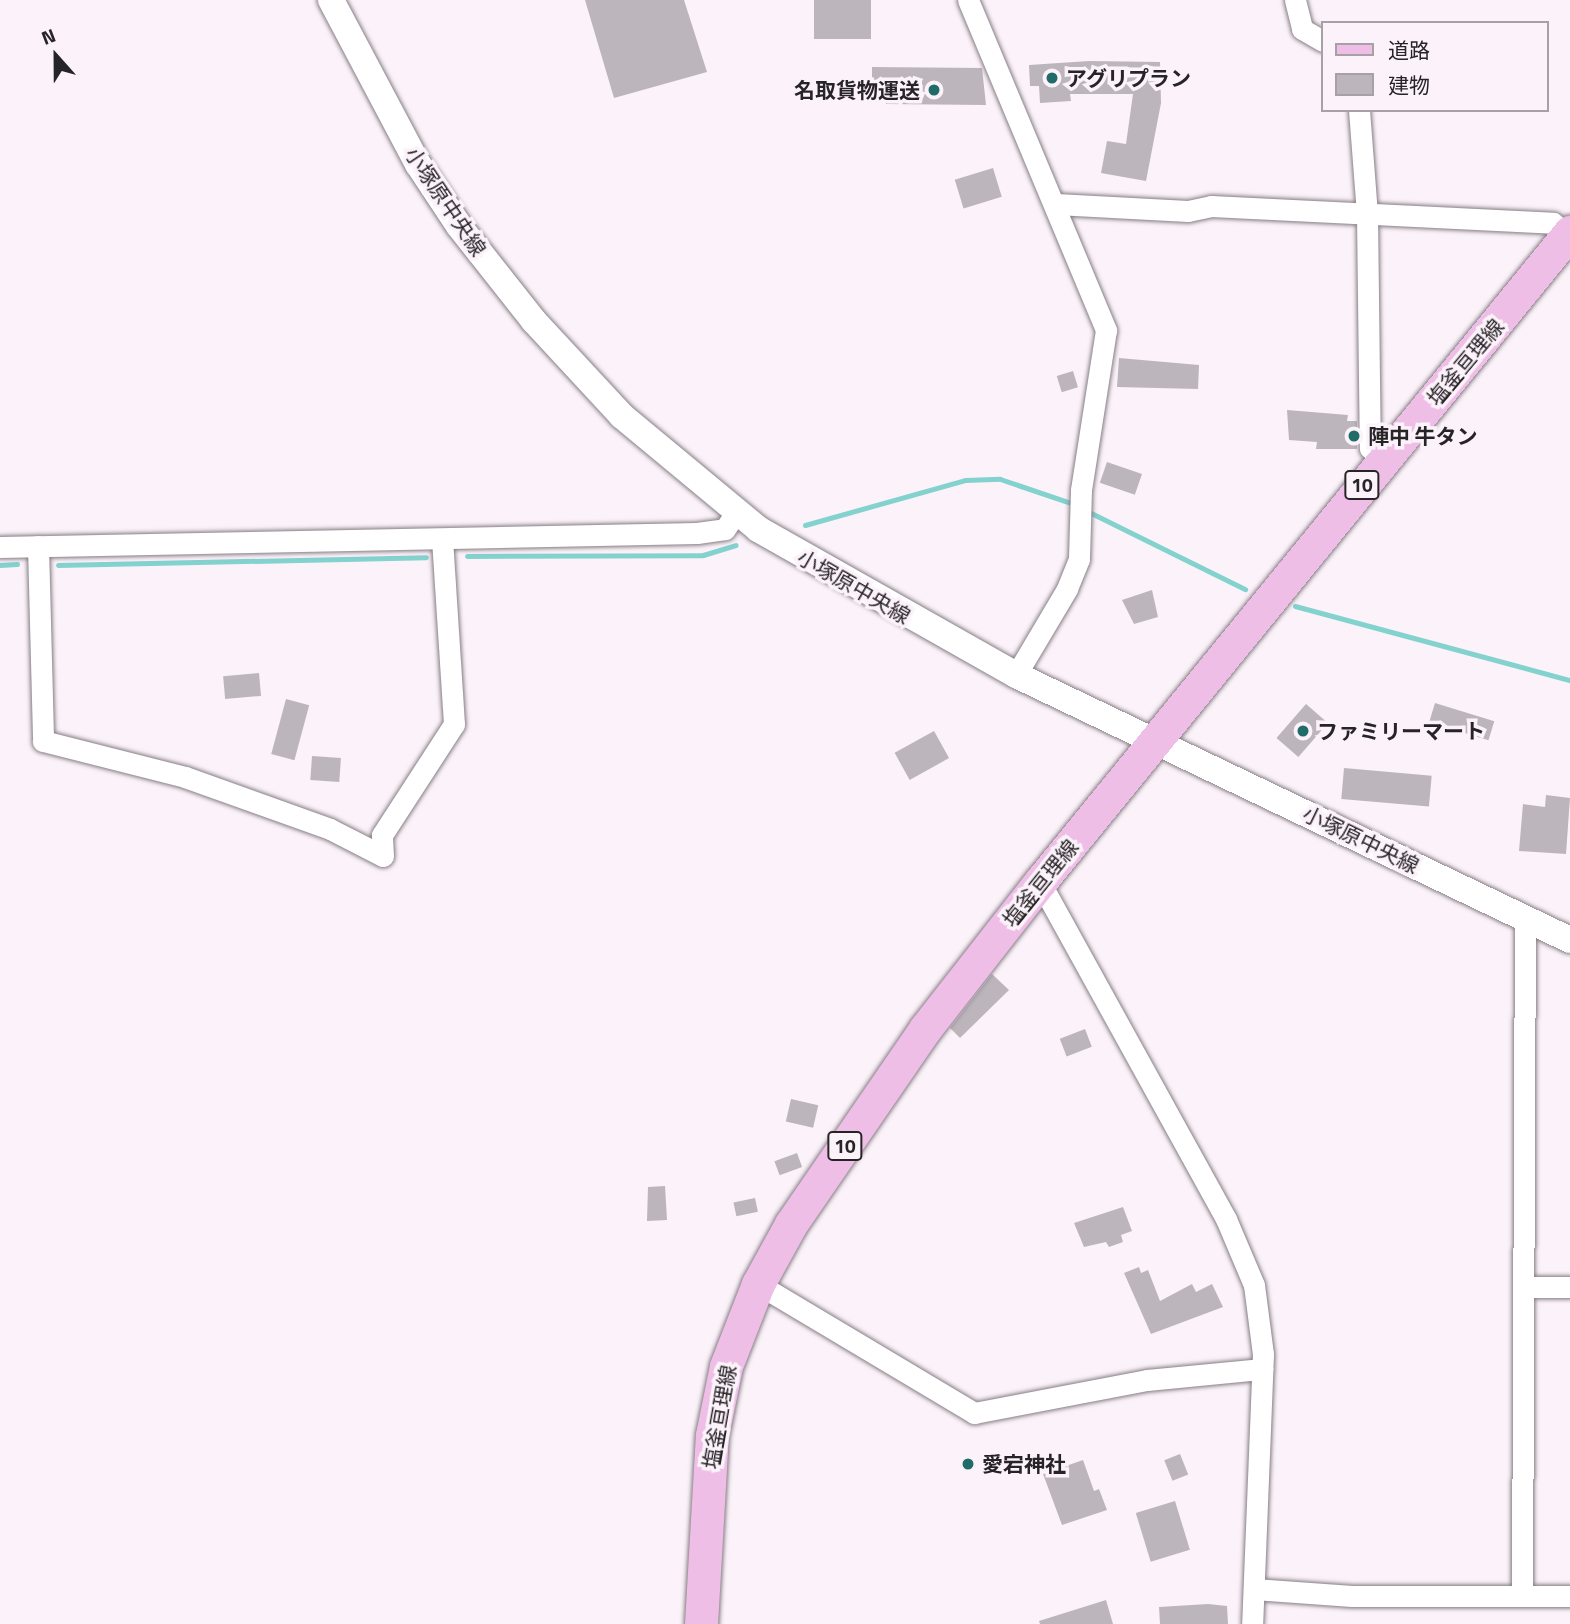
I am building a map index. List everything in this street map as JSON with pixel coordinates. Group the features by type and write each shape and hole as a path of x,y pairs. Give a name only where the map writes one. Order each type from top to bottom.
{"main road":[{"name":"塩釜亘理線","path":"701,1624 712,1435 726,1366 758,1284 791,1224 925,1029 1040,882 1569,234"}],"street":[{"name":"小塚原中央線","path":"331,0 418,164 459,226 534,321 622,416 736,512 797,554 1016,675 1570,940"},
{"path":"968,0 1056,204 1106,330 1081,490 1079,559 1067,589 1016,675"},
{"path":"1295,0 1302,29 1322,40"},
{"path":"1359,112 1367,215 1370,448 1384,459"},
{"path":"1056,204 1553,223 1569,234"},
{"path":"0,547 697,533 725,530 736,512"},
{"path":"38,546 43,741 185,777 330,829 383,856 382,835 454,724 442,539"},
{"path":"1040,882 1226,1219 1254,1285 1262,1325 1262,1369 1252,1624"},
{"path":"1522,1596 1525,920"},
{"path":"758,1284 974,1413 1147,1380 1262,1369"},
{"path":"1523,1287 1570,1287"},
{"path":"1254,1589 1352,1596 1570,1596"}],"building":[{"path":"585,0 684,0 707,72 614,98"},
{"path":"814,0 871,0 871,39 814,39"},
{"path":"1089,61 1160,62 1161,103 1146,181 1101,173 1107,141 1126,144 1133,94 1070,94 1071,101 1040,103 1039,86 1030,86 1029,65"},
{"path":"872,67 982,68 986,105 886,104 886,90 872,90"},
{"path":"993,168 1002,197 964,208 955,180"},
{"path":"1119,358 1199,365 1198,389 1117,387"},
{"path":"1073,371 1078,387 1062,392 1057,376"},
{"path":"1287,410 1348,415 1347,421 1357,421 1357,449 1316,449 1317,442 1289,440"},
{"path":"1107,462 1142,474 1135,495 1100,483"},
{"path":"1152,590 1158,617 1134,624 1122,600"},
{"path":"259,673 261,696 225,699 223,676"},
{"path":"286,699 309,705 294,760 271,754"},
{"path":"1435,703 1494,721 1488,740 1429,722"},
{"name":"ファミリーマート","path":"1306,704 1328,723 1298,757 1276,738"},
{"path":"934,731 949,758 910,780 895,753"},
{"path":"312,756 341,758 339,782 310,780"},
{"path":"1344,768 1432,776 1429,807 1341,799"},
{"path":"1546,795 1570,798 1566,854 1519,851 1523,804 1545,807"},
{"path":"992,974 1009,990 960,1038 950,1028"},
{"path":"1085,1029 1092,1047 1067,1056 1060,1039"},
{"path":"791,1099 818,1105 813,1128 786,1121"},
{"path":"797,1153 802,1167 780,1175 774,1161"},
{"path":"665,1186 667,1220 647,1221 648,1187"},
{"path":"755,1198 758,1212 736,1216 733,1203"},
{"path":"1123,1207 1132,1231 1121,1235 1123,1242 1109,1247 1106,1242 1084,1247 1074,1223"},
{"path":"1139,1267 1141,1273 1148,1270 1160,1301 1192,1284 1196,1292 1212,1284 1223,1307 1151,1334 1124,1273"},
{"path":"1180,1454 1188,1474 1172,1481 1164,1460"},
{"path":"1083,1460 1094,1491 1099,1489 1107,1510 1062,1525 1043,1474"},
{"path":"1175,1501 1190,1550 1151,1562 1136,1513"},
{"path":"1106,1600 1113,1624 1040,1624 1039,1621"},
{"path":"1208,1604 1227,1606 1228,1624 1160,1624 1159,1607"}],"waterway":[{"path":"805,525 965,480 1000,479 1068,502"},
{"path":"1091,513 1245,589"},
{"path":"467,556 703,555 735,545"},
{"path":"58,565 426,557"},
{"path":"0,565 17,564"},
{"path":"1295,606 1570,680"}],"place":[{"name":"アグリプラン","path":"1052,78"},
{"name":"名取貨物運送","path":"934,90"},
{"name":"陣中 牛タン","path":"1354,436"},
{"name":"ファミリーマート","path":"1303,731"},
{"name":"愛宕神社","path":"968,1464"}]}
